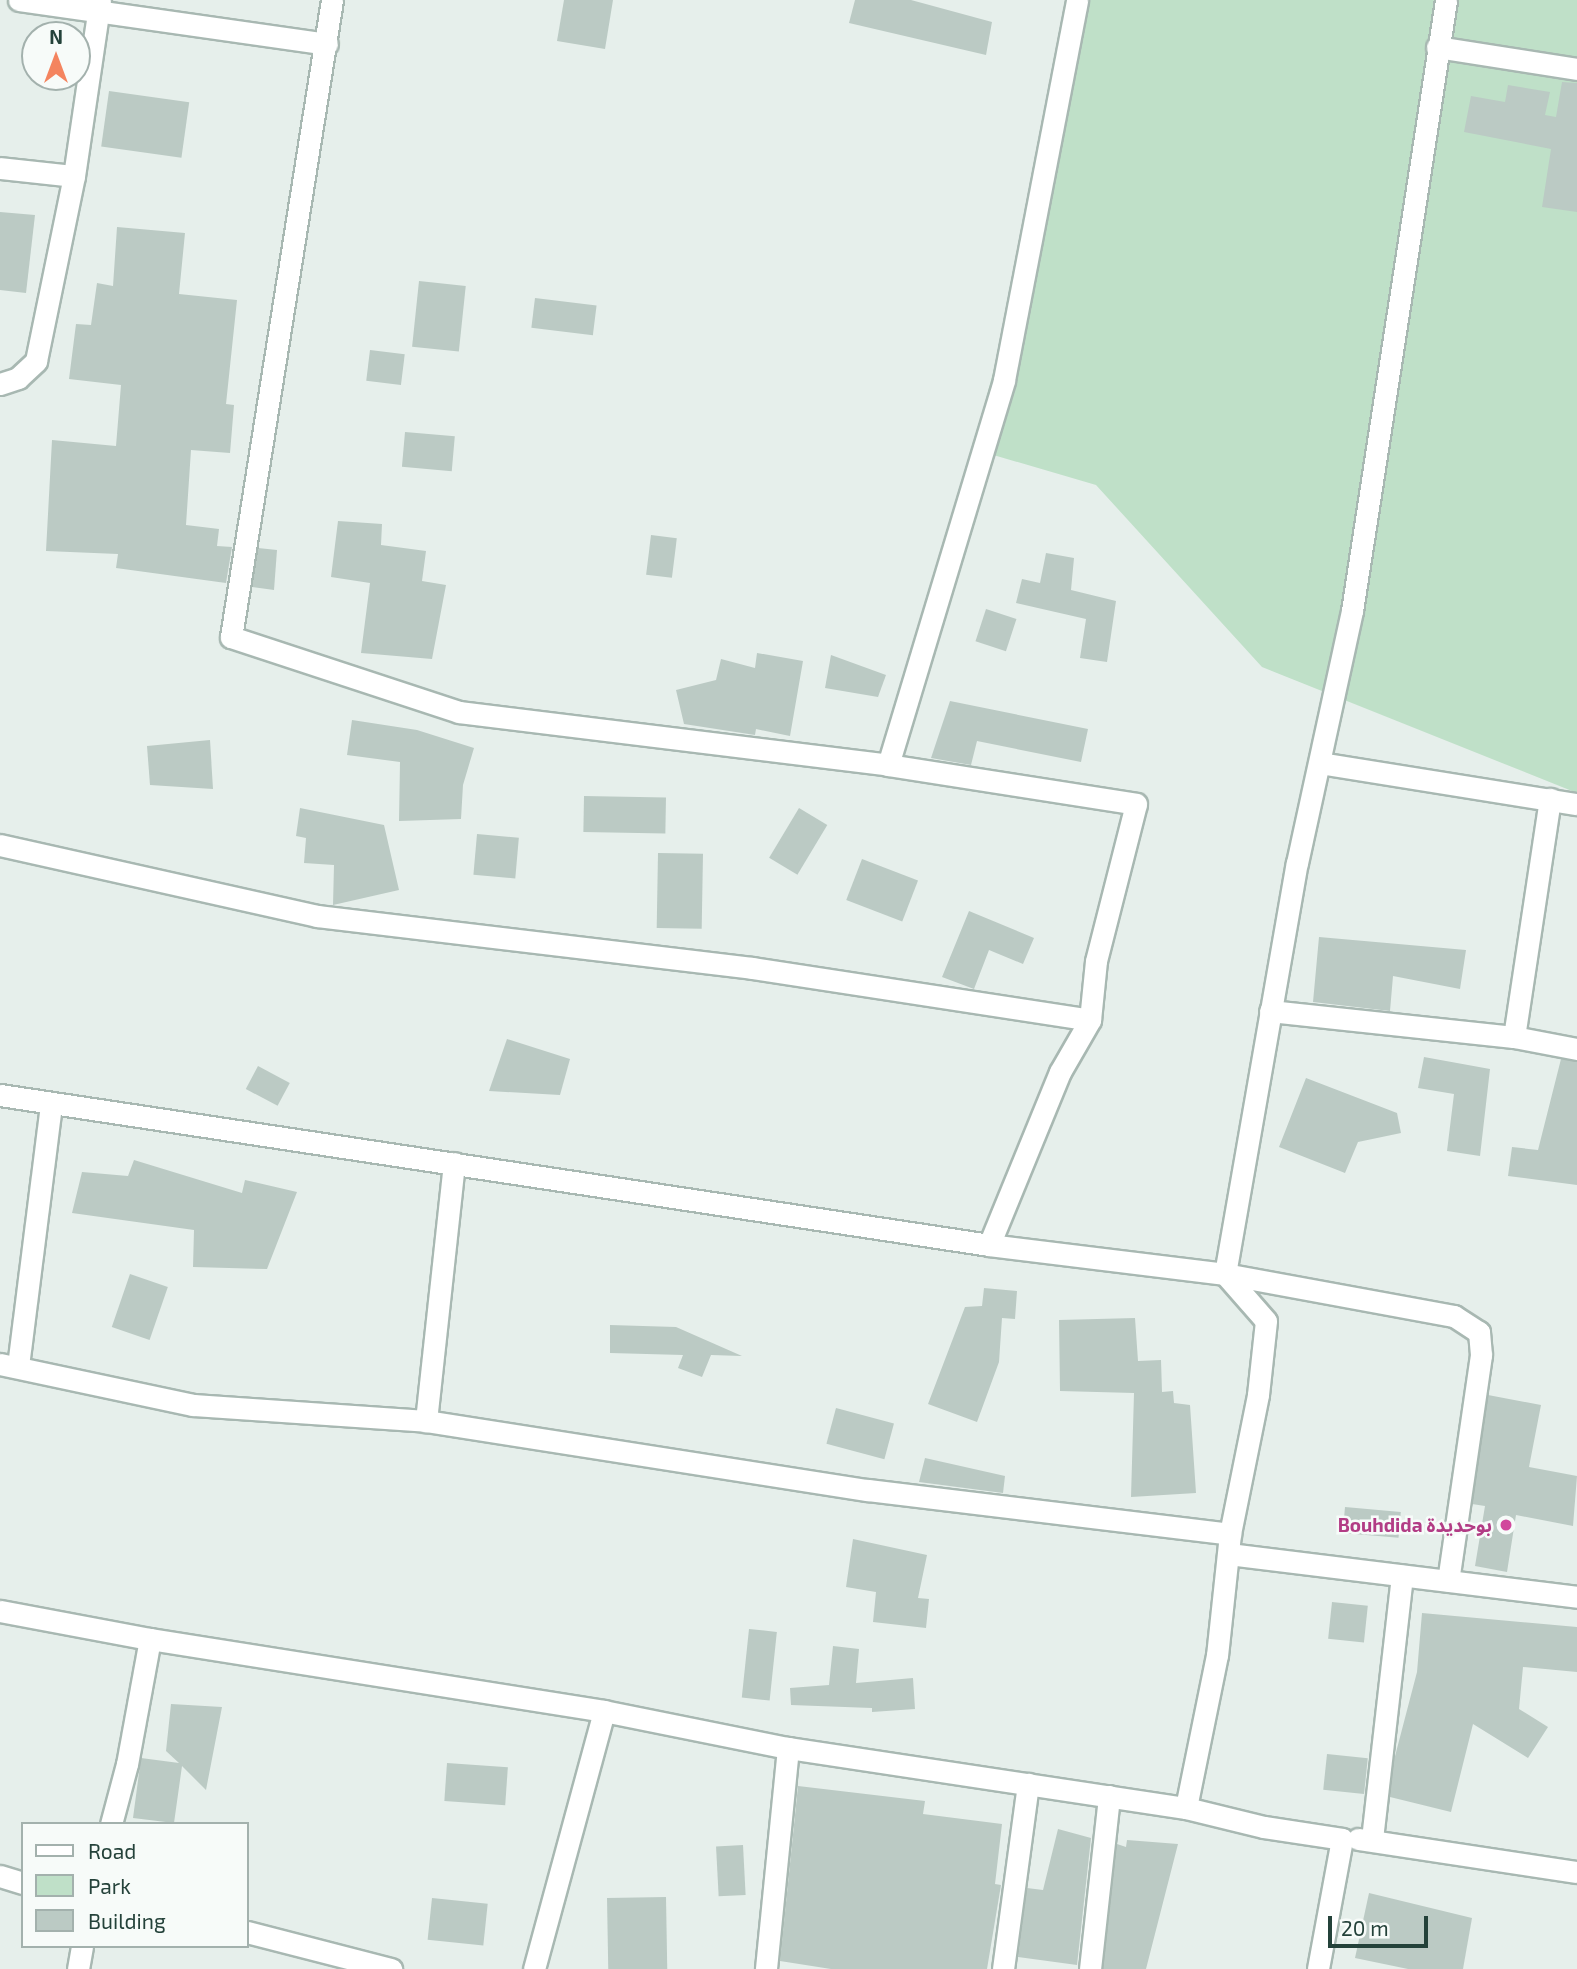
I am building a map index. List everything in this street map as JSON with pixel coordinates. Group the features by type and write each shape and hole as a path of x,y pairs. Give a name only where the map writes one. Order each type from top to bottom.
{"street":[{"path":"19,0 99,7 327,44"},
{"path":"332,0 231,638 459,712 888,765 1136,804 1096,961 1090,1020 1060,1072 989,1245"},
{"path":"888,765 1004,380 1077,0"},
{"path":"1225,1274 1297,863 1352,611 1446,0"},
{"path":"0,384 18,378 36,361 74,176 99,7"},
{"path":"1437,47 1577,69"},
{"path":"0,168 74,176"},
{"path":"1320,763 1577,804"},
{"path":"1514,1037 1550,799"},
{"path":"0,845 304,914 752,968 1090,1020"},
{"path":"1270,1011 1514,1037 1577,1049"},
{"path":"0,1095 989,1245 1225,1274 1454,1317 1479,1332 1481,1355 1448,1581"},
{"path":"51,1103 9,1365 193,1405 426,1421 1230,1544 1402,1576 1577,1597"},
{"path":"426,1421 454,1163"},
{"path":"1186,1808 1217,1655 1230,1544 1258,1395 1266,1321 1225,1274"},
{"path":"1372,1839 1402,1576"},
{"path":"0,1611 149,1639 604,1711 788,1748 1186,1808 1264,1827 1342,1839 1372,1839 1577,1872"},
{"path":"112,1822 127,1764 149,1639"},
{"path":"534,1969 604,1711"},
{"path":"766,1969 788,1748"},
{"path":"1003,1969 1028,1784"},
{"path":"1090,1969 1109,1796"},
{"path":"1318,1969 1342,1839"},
{"path":"0,1876 21,1882"},
{"path":"248,1931 391,1969"},
{"path":"78,1969 82,1948"}],"green space":[{"path":"1090,0 1577,0 1577,793 1262,667 1096,485 973,449"}],"building":[{"path":"564,0 613,0 605,49 557,41"},
{"path":"855,0 911,0 992,22 986,55 849,23"},
{"path":"1562,82 1577,83 1577,212 1542,207 1551,149 1464,132 1471,96 1505,102 1508,85 1550,92 1545,115 1556,117"},
{"path":"109,91 189,102 181,158 101,146"},
{"path":"0,212 35,215 26,293 0,290"},
{"path":"117,227 185,233 179,294 237,300 226,404 234,405 230,453 191,450 186,525 219,529 217,546 232,547 226,583 116,568 118,554 46,551 52,440 116,446 121,385 69,379 76,324 91,325 97,283 113,286"},
{"path":"419,281 466,286 459,352 412,347"},
{"path":"535,298 597,306 593,335 531,328"},
{"path":"370,350 405,354 401,385 366,381"},
{"path":"405,432 455,436 452,471 402,467"},
{"path":"338,521 382,524 381,545 426,551 422,581 446,585 432,659 361,653 370,583 331,577"},
{"path":"651,535 677,538 672,578 646,575"},
{"path":"258,548 277,550 274,590 252,587"},
{"path":"1046,553 1074,558 1071,590 1116,601 1107,662 1080,658 1086,619 1016,603 1022,579 1040,583"},
{"path":"986,609 1016,619 1006,651 975,641"},
{"path":"757,653 803,661 790,736 756,729 755,735 684,724 676,690 716,680 721,659 755,668"},
{"path":"831,655 886,675 878,697 825,688"},
{"path":"950,701 1088,729 1081,762 977,741 971,765 931,758"},
{"path":"352,720 417,730 474,748 463,785 461,819 399,821 400,762 347,755"},
{"path":"210,740 213,789 150,785 147,746"},
{"path":"584,796 666,797 665,833 583,832"},
{"path":"300,808 384,825 399,890 333,905 334,865 304,863 306,838 296,836"},
{"path":"799,808 827,825 797,875 769,858"},
{"path":"477,834 519,838 515,879 473,875"},
{"path":"658,853 703,854 702,929 657,928"},
{"path":"862,859 918,881 902,922 846,900"},
{"path":"969,911 1034,938 1023,964 989,950 974,989 942,977"},
{"path":"1319,937 1466,950 1460,989 1393,976 1390,1011 1313,1002"},
{"path":"507,1039 570,1059 560,1095 489,1091"},
{"path":"1424,1057 1490,1069 1480,1156 1447,1151 1454,1094 1418,1088"},
{"path":"1561,1059 1577,1062 1577,1185 1508,1176 1512,1147 1538,1150"},
{"path":"258,1066 290,1083 278,1106 246,1089"},
{"path":"1306,1078 1397,1113 1401,1133 1358,1142 1345,1173 1279,1147"},
{"path":"134,1160 242,1193 245,1180 297,1192 267,1269 193,1267 194,1230 72,1213 82,1172 128,1176"},
{"path":"130,1274 168,1287 150,1340 112,1327"},
{"path":"984,1288 1017,1291 1015,1319 1002,1318 999,1362 977,1422 928,1404 965,1307 982,1306"},
{"path":"1135,1318 1138,1361 1161,1360 1162,1392 1173,1391 1174,1403 1190,1405 1196,1493 1131,1497 1134,1393 1060,1391 1059,1320"},
{"path":"610,1325 676,1327 742,1356 711,1355 702,1377 678,1368 683,1355 610,1353"},
{"path":"1488,1395 1541,1405 1529,1467 1577,1476 1573,1526 1516,1515 1507,1572 1475,1566 1485,1506 1472,1504"},
{"path":"836,1408 894,1424 884,1459 826,1444"},
{"path":"925,1458 1005,1476 1003,1493 919,1482"},
{"path":"1345,1507 1401,1512 1399,1538 1343,1533"},
{"path":"853,1539 927,1555 918,1598 929,1599 926,1628 873,1622 876,1592 846,1587"},
{"path":"1332,1602 1368,1606 1364,1643 1328,1639"},
{"path":"1422,1613 1577,1627 1577,1672 1523,1667 1519,1709 1548,1727 1528,1758 1473,1724 1451,1812 1390,1797 1394,1760 1417,1672"},
{"path":"749,1629 777,1632 770,1701 742,1698"},
{"path":"833,1646 859,1649 856,1683 913,1678 915,1709 872,1712 872,1708 791,1705 790,1688 829,1685"},
{"path":"171,1704 222,1707 206,1790 182,1766 174,1822 133,1818 141,1758 179,1763 166,1751"},
{"path":"1327,1754 1368,1758 1364,1794 1323,1790"},
{"path":"447,1763 508,1767 505,1805 444,1801"},
{"path":"798,1786 925,1801 923,1814 1002,1824 995,1884 1001,1885 987,1969 831,1969 780,1961"},
{"path":"1058,1829 1091,1838 1077,1965 1018,1957 1027,1888 1043,1890"},
{"path":"1127,1840 1178,1844 1146,1969 1103,1969 1117,1844 1126,1847"},
{"path":"743,1845 746,1895 719,1896 716,1846"},
{"path":"1369,1893 1472,1918 1463,1969 1408,1969 1355,1958"},
{"path":"666,1897 667,1969 608,1969 607,1898"},
{"path":"432,1898 488,1904 483,1946 428,1940"}],"place":[{"name":"Bouhdida بوحديدة","path":"1506,1525"}]}
